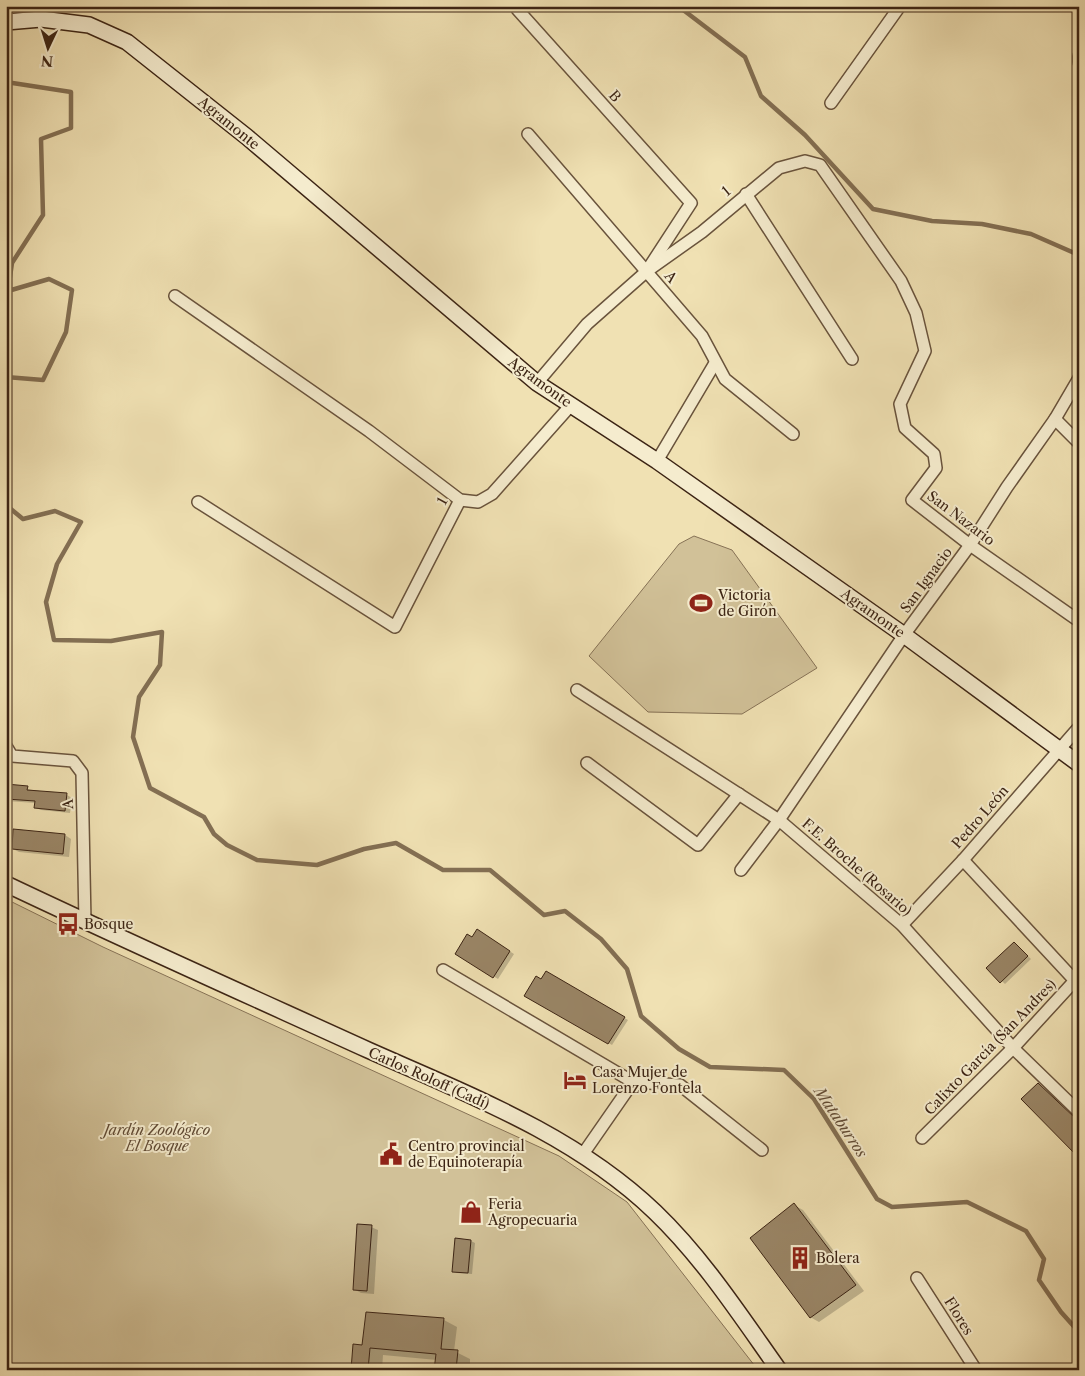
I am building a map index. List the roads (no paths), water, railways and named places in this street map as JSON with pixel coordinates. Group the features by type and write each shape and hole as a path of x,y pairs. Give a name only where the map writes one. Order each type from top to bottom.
{"street":[{"path":"831,103 900,6"},
{"name":"B","path":"517,9 691,203"},
{"name":"Agramonte","path":"6,22 41,19 89,25 127,42 247,137 537,383 657,461 904,635 1079,764"},
{"path":"1079,56 1079,62"},
{"name":"A","path":"528,134 702,336 714,363 725,379 742,395 793,434"},
{"name":"1","path":"537,383 587,324 647,271 702,232 779,168 805,161"},
{"name":"San Nazario","path":"805,161 820,165 836,185 901,281 916,313 925,351 900,404 904,428 934,454 936,468 912,500 970,545 1079,621"},
{"path":"746,194 852,359"},
{"name":"1","path":"647,271 691,203"},
{"path":"175,296 369,431 460,500"},
{"path":"657,461 714,363"},
{"name":"San Ignacio","path":"741,870 779,820 904,635 970,545 1007,487 1056,419 1079,378"},
{"name":"1","path":"198,502 395,627 460,500 478,502 492,494 571,405"},
{"path":"1056,419 1079,443"},
{"name":"F.E. Broche (Rosario)","path":"577,690 779,820 902,925 1013,1048 1079,1112"},
{"name":"Pedro León","path":"902,925 963,860 1079,727"},
{"name":"A","path":"6,746 12,756 73,761 82,773 85,922"},
{"path":"587,763 698,845 739,794"},
{"path":"963,860 1077,981"},
{"name":"Carlos Roloff (Cadí)","path":"6,884 85,922 493,1106 583,1154 654,1211 674,1232 709,1272 779,1370"},
{"path":"443,970 632,1082 680,1084 762,1150"},
{"name":"Calixto García (San Andres)","path":"922,1138 1013,1048 1077,981"},
{"path":"583,1154 632,1082"},
{"name":"Flores","path":"917,1278 976,1370"}],"waterway":[{"path":"678,6 745,57 761,96 805,135 873,209 932,221 982,224 1031,234 1079,255"},
{"name":"Mataburros","path":"6,82 71,92 71,128 41,139 43,215 12,263 8,291 49,279 72,290 66,332 43,380 6,377"},
{"name":"Mataburros","path":"6,505 23,519 55,511 81,522 57,564 46,602 54,640 111,641 162,632 160,665 139,697 133,737 150,788 204,817 214,834 227,845 257,860 317,865 364,849 396,843 443,870 490,870 544,915 565,911 601,939 627,969 641,1016 679,1049 710,1067 784,1070 814,1099 877,1199 892,1207 967,1202 1026,1231 1044,1259 1039,1280 1061,1312 1078,1331"}],"place":[{"name":"Victoria de Girón","path":"701,603"},
{"name":"Bosque","path":"68,924"},
{"name":"Casa Mujer de Lorenzo Fontela","path":"575,1080"},
{"name":"Centro provincial de Equinoterapía","path":"391,1154"},
{"name":"Feria Agropecuaria","path":"471,1212"},
{"name":"Bolera","path":"800,1258"}],"park label":[{"name":"Jardín Zoológico El Bosque","path":"157,1138"}]}
